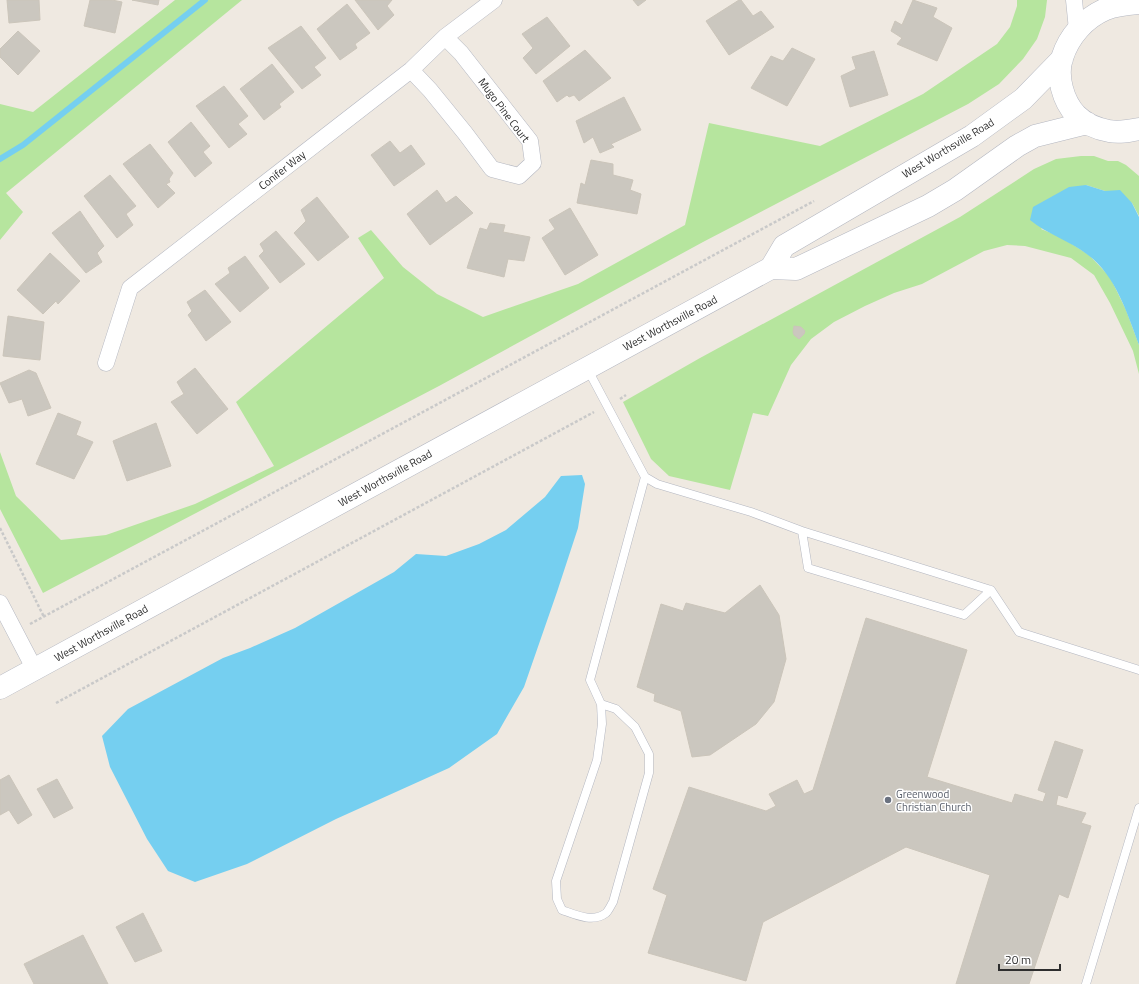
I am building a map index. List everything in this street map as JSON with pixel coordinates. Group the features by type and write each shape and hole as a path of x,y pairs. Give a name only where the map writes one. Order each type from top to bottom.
{"main road":[{"path":"1134,136 1098,129 1076,115 1068,103 1062,87 1060,74 1062,59 1068,43 1091,17 1107,9 1126,4 1139,3"},
{"name":"West Worthsville Road","path":"0,688 771,268 784,246 978,133 1023,99 1062,59"},
{"path":"771,268 796,269 928,206 955,190 1017,146 1035,136 1087,123"}],"street":[{"name":"Conifer Way","path":"106,363 130,288 411,70 445,37 494,0"},
{"path":"1074,0 1078,30"},
{"name":"Mugo Pine Court","path":"411,70 435,96 492,169 519,176 533,163 530,140 461,53 445,37"},
{"path":"0,603 35,670"}],"lane":[{"path":"587,368 645,478 657,484 751,512 802,531 991,590 1018,632 1139,670"},
{"path":"601,704 616,709 635,727 649,754 649,773 613,902 607,912 594,918 577,916 562,910 557,899 556,881 596,760 602,724 601,704 590,680 645,478"},
{"path":"802,531 808,568 964,615 991,590"},
{"path":"1086,984 1139,808"}],"path":[{"path":"0,528 45,616 818,200"},
{"path":"56,703 588,415"}],"green space":[{"path":"175,0 242,0 6,193 23,212 0,240 0,104 33,112"},
{"path":"1017,0 1047,0 1045,17 1037,39 1023,59 999,84 968,104 703,242 439,386 43,593 0,509 0,452 16,496 61,540 106,535 195,504 274,466 236,402 384,278 358,238 371,230 403,267 437,294 483,317 578,284 685,225 709,123 820,146 923,94 997,44 1010,27 1017,6"},
{"path":"1094,156 1108,161 1118,161 1126,165 1139,176 1139,216 1132,203 1105,191 1086,185 1041,229 1061,237 1089,255 1110,277 1126,310 1139,345 1139,374 1133,351 1110,303 1094,275 1071,258 1025,246 1007,245 984,251 922,284 894,293 865,306 834,322 811,339 791,365 768,416 753,413 730,490 669,476 651,459 623,402 700,358 960,217 1034,169 1056,159"}],"water":[{"path":"1086,185 1105,191 1120,190 1132,203 1139,217 1139,345 1120,296 1106,273 1098,264 1081,250 1030,220 1033,207 1069,187"},
{"path":"582,475 585,484 578,528 557,592 524,687 497,734 449,768 336,819 247,864 195,882 168,871 147,839 110,767 102,736 128,709 223,658 295,628 394,572 416,554 446,556 479,544 506,530 545,497 561,476"}],"building":[{"path":"7,0 39,0 40,20 9,23"},
{"path":"90,0 112,0 122,2 115,33 84,26"},
{"path":"132,0 159,0 158,5"},
{"path":"355,0 392,0 387,6 394,15 378,30"},
{"path":"633,0 646,0 638,6"},
{"path":"741,0 753,16 761,11 774,27 729,55 706,21"},
{"path":"913,0 937,8 933,17 952,28 937,61 897,44 902,38 891,31 895,21 902,25"},
{"path":"347,4 370,33 355,44 357,48 340,60 317,29"},
{"path":"547,17 570,46 536,74 523,58 533,48 522,34"},
{"path":"301,26 326,58 314,67 321,75 302,89 268,48"},
{"path":"18,31 40,51 18,75 0,57 0,49"},
{"path":"792,48 815,59 787,106 751,88 771,56 783,61"},
{"path":"585,50 611,78 579,101 574,95 569,97 567,95 557,102 543,81"},
{"path":"874,51 888,95 850,107 841,76 856,69 852,57"},
{"path":"272,64 294,92 279,104 281,107 264,120 240,89"},
{"path":"224,86 248,116 238,124 247,134 229,148 196,106"},
{"path":"624,97 641,130 611,144 614,147 600,153 593,137 584,143 576,121"},
{"path":"191,122 210,146 203,152 212,163 195,177 168,142"},
{"path":"390,141 400,153 411,145 425,164 394,186 371,155"},
{"path":"150,144 173,173 169,179 170,182 166,184 175,193 158,208 123,164"},
{"path":"591,160 613,164 613,175 633,180 630,190 641,194 637,214 577,203 581,183 585,185"},
{"path":"110,175 136,206 126,214 133,225 117,238 84,196"},
{"path":"437,190 446,203 456,196 473,213 430,245 407,214"},
{"path":"317,197 349,237 318,261 294,233 306,221 301,210"},
{"path":"570,208 598,255 565,275 542,238 555,229 549,220"},
{"path":"80,211 104,246 97,253 102,262 86,273 52,233"},
{"path":"490,223 505,225 503,232 530,237 524,261 508,259 504,277 467,268 480,228 487,230"},
{"path":"276,231 305,264 280,283 259,256 264,251 260,244"},
{"path":"50,253 80,281 58,304 56,301 43,314 17,290"},
{"path":"245,256 269,288 240,312 215,284 230,273 228,268"},
{"path":"205,290 231,322 206,341 188,315 192,311 187,302"},
{"path":"8,316 44,322 40,360 3,356"},
{"path":"794,326 801,327 805,331 799,339 794,335"},
{"path":"195,368 228,409 197,434 171,402 184,394 177,382"},
{"path":"29,370 36,373 51,408 28,416 22,399 9,403 0,383"},
{"path":"58,413 81,422 76,435 93,442 74,479 36,464"},
{"path":"156,423 171,466 127,481 113,441"},
{"path":"760,585 779,615 786,659 774,702 756,724 710,755 692,757 681,711 654,701 655,694 637,687 661,604 683,611 686,603 725,613"},
{"name":"Greenwood Christian Church","path":"866,618 967,650 927,777 1012,803 1015,794 1043,802 1046,793 1038,790 1055,741 1083,750 1067,798 1058,795 1056,805 1086,813 1081,823 1091,826 1068,898 1059,894 1029,984 956,984 990,875 906,847 763,922 746,981 648,953 667,895 653,889 689,787 766,811 776,806 769,794 797,780 804,794 813,790"},
{"path":"9,775 32,815 18,824 9,810 0,815 0,780"},
{"path":"57,779 73,808 54,818 37,789"},
{"path":"143,913 162,951 135,962 116,927"},
{"path":"83,935 108,984 34,984 24,964"}],"waterway":[{"path":"0,159 23,145 205,0"}],"place":[{"name":"Greenwood Christian Church","path":"888,800"}]}
